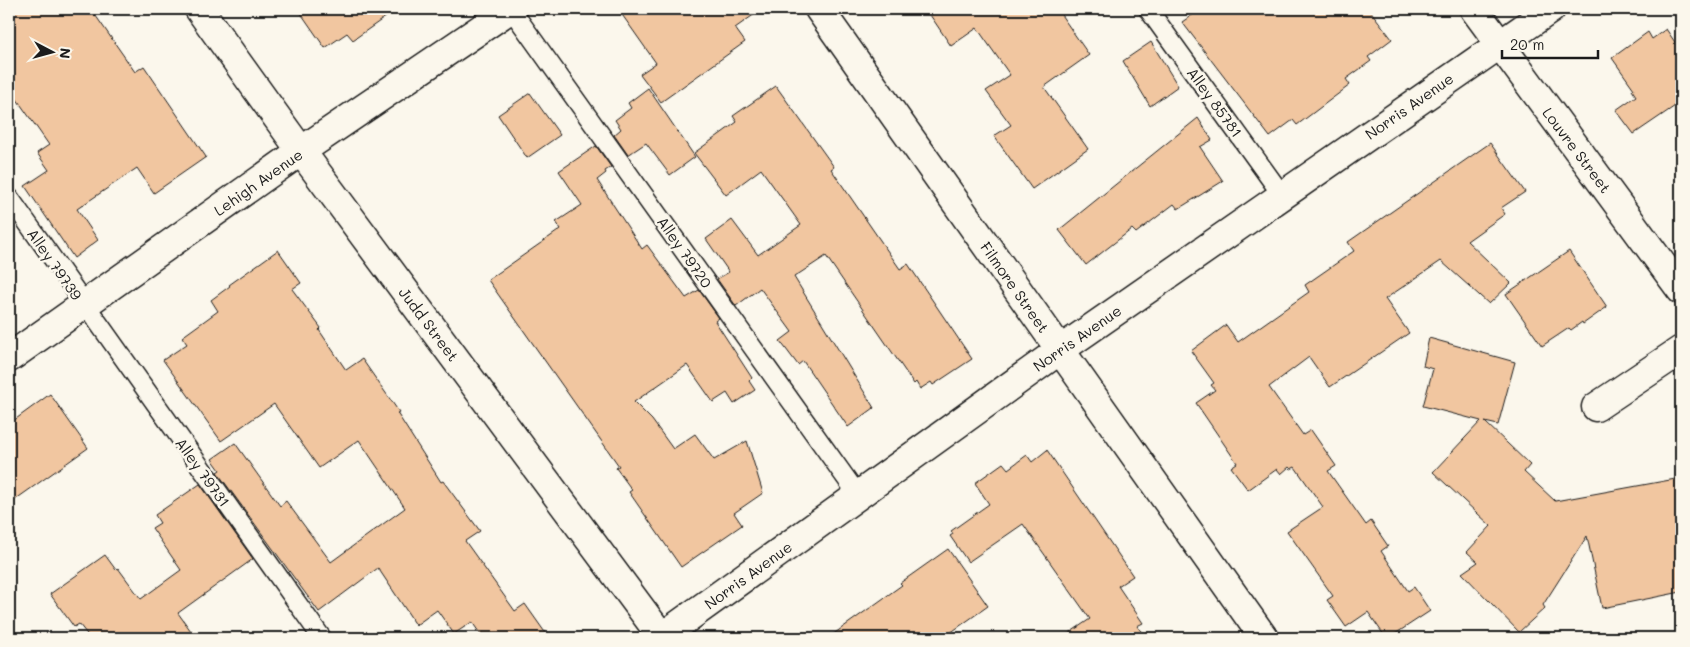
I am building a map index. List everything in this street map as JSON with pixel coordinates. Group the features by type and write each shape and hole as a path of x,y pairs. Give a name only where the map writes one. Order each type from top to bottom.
{"street":[{"name":"Judd Street","path":"199,9 301,152 668,636"},
{"name":"Lehigh Avenue","path":"9,358 301,152 511,9"},
{"name":"Filmore Street","path":"819,9 1264,638"},
{"name":"Louvre Street","path":"1474,9 1681,290"},
{"name":"Norris Avenue","path":"668,636 1060,350 1551,9"},
{"path":"1596,407 1681,350"}],"lane":[{"name":"Alley 79720","path":"511,9 858,496"},
{"name":"Alley 85781","path":"1148,9 1282,196"},
{"name":"Alley 79739","path":"9,197 84,305"},
{"name":"Alley 79731","path":"84,305 322,638"}],"building":[{"path":"9,9 91,9 135,72 144,66 206,157 154,193 137,168 77,209 98,240 74,258 25,186 49,170 37,153 49,145 9,88"},
{"path":"298,9 397,9 353,40 347,33 325,48"},
{"path":"618,9 762,9 735,28 745,42 661,102 640,74 656,63"},
{"path":"926,9 1057,9 1089,55 1044,87 1088,149 1032,189 994,136 1011,125 986,91 1010,75 977,28 951,46"},
{"path":"1201,9 1369,9 1392,39 1368,57 1371,61 1346,79 1350,85 1297,125 1293,120 1270,137 1182,22"},
{"path":"1666,29 1681,51 1681,102 1634,134 1616,110 1636,96 1632,90 1634,89 1612,58 1648,32 1652,39"},
{"path":"1151,42 1178,86 1150,106 1123,61"},
{"path":"776,86 834,167 831,169 900,269 908,264 972,359 933,385 931,382 920,389 916,382 914,384 826,256 794,277 874,408 848,427 803,361 798,365 780,341 792,332 760,288 736,306 717,279 729,272 706,239 732,220 758,255 801,225 761,169 726,195 694,153 737,122 733,116"},
{"path":"648,88 695,157 670,175 646,143 628,155 614,135 621,129 615,120 631,108 628,103"},
{"path":"530,93 560,135 527,158 498,115"},
{"path":"1198,118 1212,140 1200,147 1223,181 1178,209 1174,204 1136,233 1132,229 1086,265 1059,230"},
{"path":"1490,143 1525,192 1501,208 1505,214 1467,241 1511,283 1489,304 1441,261 1385,299 1409,333 1330,387 1309,357 1269,387 1303,435 1311,430 1336,466 1328,471 1366,525 1371,521 1388,546 1381,551 1408,591 1414,587 1430,611 1389,638 1386,638 1368,612 1346,627 1327,600 1333,596 1287,531 1323,507 1295,467 1291,469 1289,467 1281,474 1277,469 1248,490 1231,467 1237,463 1196,403 1215,390 1211,385 1214,383 1191,351 1226,325 1238,342 1309,292 1305,285 1354,251 1348,242"},
{"path":"596,146 611,167 597,180 642,249 647,245 686,298 699,290 719,318 715,321 752,378 749,381 755,390 734,404 727,393 713,402 687,365 634,402 652,420 673,449 695,434 714,460 747,441 763,493 734,513 742,525 681,567 629,492 632,490 616,468 619,466 488,280 561,229 556,222 582,205 559,171"},
{"path":"278,250 301,283 292,289 321,328 319,330 346,370 362,359 399,412 397,413 441,482 443,481 480,531 465,541 515,611 525,604 549,638 476,638 481,635 472,622 454,634 437,610 416,625 378,568 319,612 217,472 220,470 212,459 235,443 280,506 286,501 331,562 405,508 359,440 319,468 274,404 221,441 163,360 187,344 182,337 218,311 211,300"},
{"path":"1569,251 1607,307 1583,324 1582,322 1571,330 1569,328 1542,346 1506,294"},
{"path":"1429,338 1515,362 1498,425 1485,422 1530,465 1524,472 1555,501 1681,478 1681,592 1602,608 1587,536 1543,605 1545,608 1519,632 1462,573 1478,562 1467,552 1491,526 1433,472 1481,421 1423,406 1433,369 1423,366"},
{"path":"50,394 88,448 9,504 9,424"},
{"path":"1047,450 1133,576 1118,586 1143,623 1137,626 1146,638 1062,638 1090,619 1023,524 968,562 950,536 953,534 951,531 989,504 975,483 1003,463 1008,469 1027,455 1032,462"},
{"path":"200,484 253,559 178,613 196,638 90,638 79,624 74,627 50,594 105,555 116,570 118,568 141,599 181,570 152,528 160,523 155,515"},
{"path":"948,549 988,606 943,638 828,638 902,585 900,583"}]}
